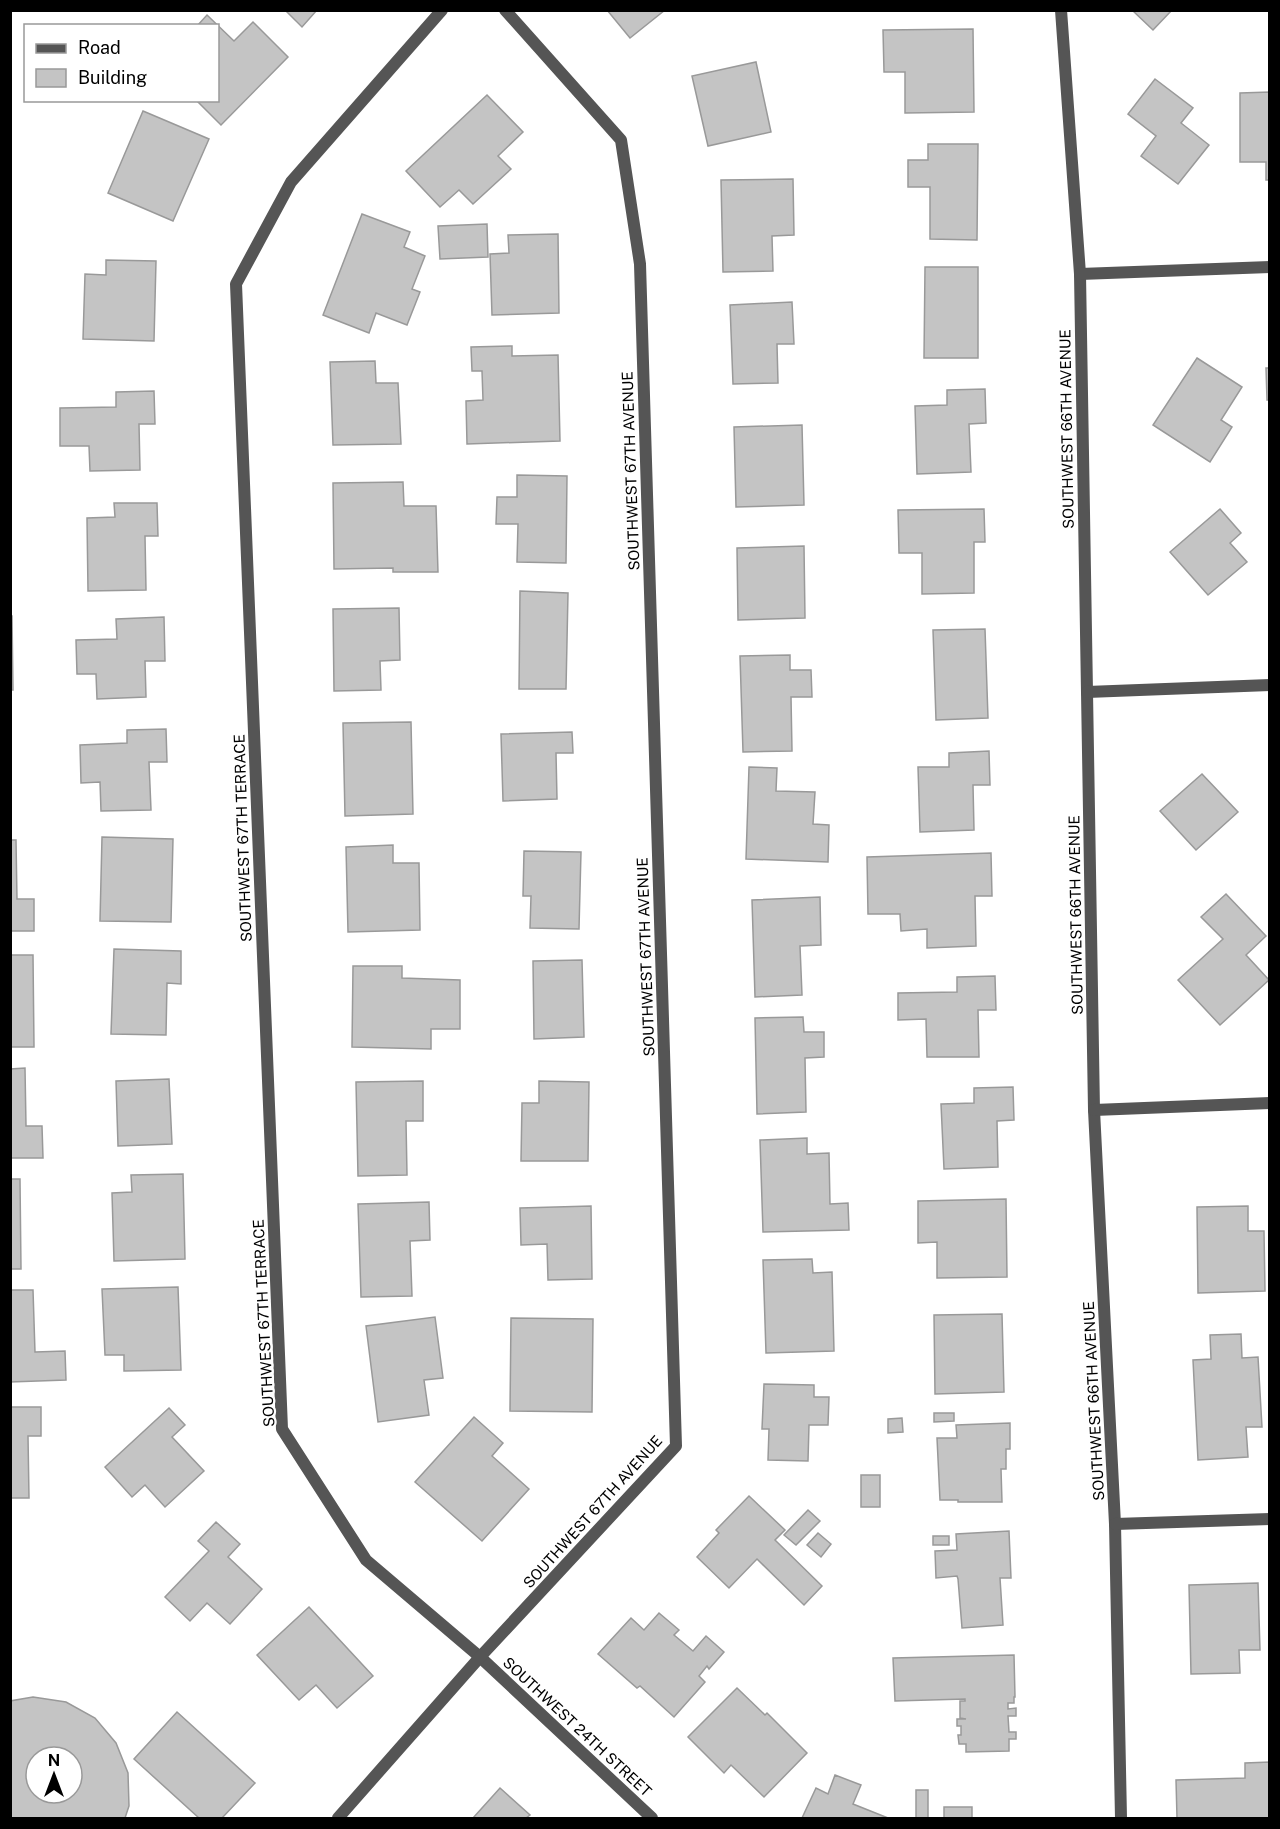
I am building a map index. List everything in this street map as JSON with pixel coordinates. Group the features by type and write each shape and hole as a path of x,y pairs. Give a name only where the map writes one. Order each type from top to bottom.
{"street":[{"name":"SOUTHWEST 67TH TERRACE","path":"442,10 291,182 237,284 282,1429 366,1560 480,1657"},
{"name":"SOUTHWEST 67TH AVENUE","path":"338,1818 480,1657 676,1446 640,264 621,140 505,10"},
{"name":"SOUTHWEST 66TH AVENUE","path":"1061,10 1080,274 1094,1110 1115,1524 1121,1818"},
{"path":"1080,274 1269,267"},
{"path":"1087,692 1269,686"},
{"path":"1094,1110 1269,1103"},
{"path":"1115,1524 1269,1519"},
{"name":"SOUTHWEST 24TH STREET","path":"480,1657 652,1818"}],"building":[{"path":"285,10 317,10 302,27"},
{"path":"607,10 665,10 630,38"},
{"path":"1132,10 1172,10 1153,30"},
{"path":"207,15 216,24 199,24"},
{"path":"253,22 288,57 221,125 198,102 219,102 219,27 234,41"},
{"path":"973,29 974,112 905,113 905,72 884,72 883,30"},
{"path":"756,62 771,132 708,146 692,76"},
{"path":"1155,79 1193,108 1181,123 1209,145 1178,184 1141,156 1156,136 1128,114"},
{"path":"1270,92 1270,180 1266,180 1266,162 1240,162 1240,93"},
{"path":"487,95 523,132 498,156 511,169 473,204 459,190 440,207 406,171"},
{"path":"143,111 209,139 173,221 108,193"},
{"path":"928,144 978,144 977,240 930,239 930,187 908,187 908,160 928,160"},
{"path":"793,179 794,235 772,236 773,271 723,272 721,180"},
{"path":"362,214 410,232 404,247 425,256 412,289 420,292 407,325 376,313 369,333 323,315"},
{"path":"487,224 488,257 440,259 438,226"},
{"path":"558,234 559,313 492,315 490,254 509,253 508,235"},
{"path":"106,260 156,261 154,341 83,339 85,274 106,275"},
{"path":"925,267 978,267 978,358 924,358"},
{"path":"792,302 794,344 777,344 778,383 733,384 730,305"},
{"path":"512,346 512,356 558,355 560,441 467,444 466,401 483,400 482,371 472,371 471,347"},
{"path":"1197,358 1242,387 1221,420 1232,427 1210,462 1153,425"},
{"path":"375,361 376,383 398,383 401,444 333,445 330,362"},
{"path":"1266,368 1270,368 1270,400 1267,400"},
{"path":"985,389 986,423 969,424 971,472 917,474 915,406 947,405 947,390"},
{"path":"154,391 155,424 139,424 140,470 90,471 89,446 60,446 60,408 116,407 116,392"},
{"path":"802,425 804,505 736,507 734,427"},
{"path":"517,475 567,476 566,563 517,562 518,524 496,524 497,497 517,497"},
{"path":"403,482 404,506 436,506 438,572 393,572 393,568 334,569 333,483"},
{"path":"114,503 157,503 158,536 145,536 146,590 88,591 87,518 115,517"},
{"path":"984,509 985,542 974,542 974,593 922,594 922,553 899,553 898,510"},
{"path":"1220,509 1241,533 1230,543 1247,562 1208,595 1170,552"},
{"path":"804,546 805,618 738,620 737,548"},
{"path":"520,591 568,593 566,689 519,689"},
{"path":"399,608 400,660 380,661 381,690 334,691 333,609"},
{"path":"10,616 12,616 13,690 10,690"},
{"path":"164,617 165,661 145,661 146,697 97,699 96,674 77,674 76,640 117,639 116,619"},
{"path":"985,629 988,718 936,720 933,630"},
{"path":"790,655 790,670 811,670 812,697 791,697 792,751 743,752 740,656"},
{"path":"411,722 413,814 345,816 343,723"},
{"path":"166,729 167,762 149,762 151,810 101,811 100,782 81,783 80,745 127,743 127,730"},
{"path":"572,732 573,753 556,753 557,799 503,801 501,734"},
{"path":"989,751 990,785 973,785 974,830 920,832 918,767 949,767 949,753"},
{"path":"749,767 777,768 776,791 815,792 813,824 829,825 828,862 746,859"},
{"path":"1202,774 1238,812 1196,850 1160,811"},
{"path":"102,837 173,839 171,922 100,921"},
{"path":"10,840 16,840 17,899 34,899 34,931 10,931"},
{"path":"393,845 393,863 419,863 420,930 348,932 346,847"},
{"path":"524,851 581,852 579,929 530,928 531,896 523,896"},
{"path":"991,853 992,896 975,896 976,946 927,948 927,929 901,931 900,914 868,914 867,857"},
{"path":"1226,894 1266,936 1246,955 1269,980 1220,1025 1178,980 1223,939 1201,917"},
{"path":"820,897 821,945 800,946 802,995 755,997 752,900"},
{"path":"114,949 181,951 181,984 167,983 166,1035 111,1034"},
{"path":"10,955 33,955 34,1047 10,1047"},
{"path":"582,960 584,1037 534,1039 533,961"},
{"path":"353,966 402,966 402,978 460,980 460,1029 431,1029 431,1049 352,1047"},
{"path":"995,976 996,1010 978,1010 979,1057 927,1057 926,1019 898,1020 898,993 957,992 957,977"},
{"path":"803,1017 804,1032 824,1032 824,1057 805,1058 806,1112 757,1114 755,1018"},
{"path":"25,1068 26,1126 42,1126 43,1158 10,1158 10,1069"},
{"path":"169,1079 172,1144 118,1146 116,1081"},
{"path":"423,1081 423,1121 406,1121 407,1175 358,1176 356,1082"},
{"path":"539,1081 589,1082 588,1161 521,1161 522,1103 539,1103"},
{"path":"1013,1087 1014,1120 997,1121 998,1167 944,1169 941,1104 974,1103 974,1088"},
{"path":"807,1138 807,1154 829,1153 830,1204 848,1203 849,1230 763,1232 760,1140"},
{"path":"183,1174 185,1259 114,1261 112,1193 132,1192 131,1175"},
{"path":"10,1179 20,1179 21,1269 10,1269"},
{"path":"1006,1199 1007,1277 937,1278 937,1242 918,1243 918,1201"},
{"path":"429,1202 430,1240 410,1241 412,1296 361,1297 358,1204"},
{"path":"591,1206 592,1279 548,1280 547,1244 521,1245 520,1208"},
{"path":"1248,1206 1248,1231 1264,1231 1265,1291 1198,1293 1197,1207"},
{"path":"812,1259 813,1273 832,1272 834,1351 766,1353 763,1260"},
{"path":"178,1287 181,1370 124,1371 124,1355 105,1355 102,1289"},
{"path":"10,1290 33,1290 35,1352 65,1351 66,1380 10,1382"},
{"path":"1002,1314 1004,1392 935,1394 934,1315"},
{"path":"435,1317 443,1378 424,1380 429,1415 378,1422 366,1326"},
{"path":"511,1318 593,1319 592,1412 510,1411"},
{"path":"1241,1334 1242,1358 1258,1357 1262,1427 1246,1427 1248,1457 1198,1460 1193,1360 1211,1359 1210,1335"},
{"path":"764,1384 814,1385 814,1397 829,1397 828,1425 809,1425 808,1461 768,1460 769,1429 762,1429"},
{"path":"10,1407 41,1407 41,1436 28,1436 29,1498 10,1498"},
{"path":"169,1408 185,1425 172,1437 204,1471 165,1507 145,1485 132,1497 105,1467"},
{"path":"934,1413 954,1413 954,1421 934,1422"},
{"path":"474,1417 503,1443 492,1456 529,1489 482,1541 415,1482"},
{"path":"902,1418 903,1432 888,1433 888,1419"},
{"path":"1010,1423 1010,1449 1006,1449 1006,1469 1001,1469 1002,1502 940,1500 937,1438 957,1438 956,1425"},
{"path":"861,1475 880,1475 880,1507 861,1507"},
{"path":"749,1496 785,1530 775,1540 822,1586 804,1605 757,1559 729,1588 697,1557 719,1533 716,1530"},
{"path":"808,1510 820,1521 796,1545 784,1535"},
{"path":"216,1522 240,1544 228,1557 262,1589 230,1624 207,1603 190,1621 165,1597 209,1551 198,1541"},
{"path":"1009,1531 1011,1578 1000,1578 1003,1625 962,1628 957,1576 936,1578 935,1551 957,1550 956,1534"},
{"path":"818,1533 831,1544 821,1557 807,1545"},
{"path":"933,1536 949,1536 949,1545 933,1545"},
{"path":"1258,1583 1260,1650 1239,1650 1240,1673 1191,1674 1189,1585"},
{"path":"309,1607 373,1676 337,1708 316,1685 299,1700 257,1655"},
{"path":"659,1613 679,1630 674,1635 693,1651 706,1636 724,1652 709,1669 707,1666 699,1676 705,1682 674,1717 640,1686 637,1688 598,1654 631,1618 644,1630"},
{"path":"1014,1655 1015,1697 1014,1703 1008,1703 1008,1709 1016,1708 1016,1716 1008,1716 1009,1732 1016,1732 1016,1739 1009,1739 1009,1751 966,1752 966,1744 959,1744 958,1735 961,1735 961,1726 957,1726 957,1719 966,1719 960,1718 960,1701 965,1701 965,1699 895,1701 893,1658"},
{"path":"737,1688 765,1715 767,1713 807,1753 764,1797 731,1765 724,1773 688,1737"},
{"path":"33,1697 66,1702 95,1718 116,1743 128,1773 129,1806 125,1818 10,1818 10,1701"},
{"path":"177,1712 255,1783 222,1818 199,1818 134,1759"},
{"path":"1270,1762 1270,1818 1177,1818 1176,1780 1245,1778 1245,1763"},
{"path":"835,1775 861,1785 853,1804 888,1818 802,1818 816,1788 828,1794"},
{"path":"500,1788 530,1815 526,1818 473,1818"},
{"path":"916,1790 928,1790 928,1818 916,1818"},
{"path":"944,1807 972,1807 972,1818 944,1818"}]}
